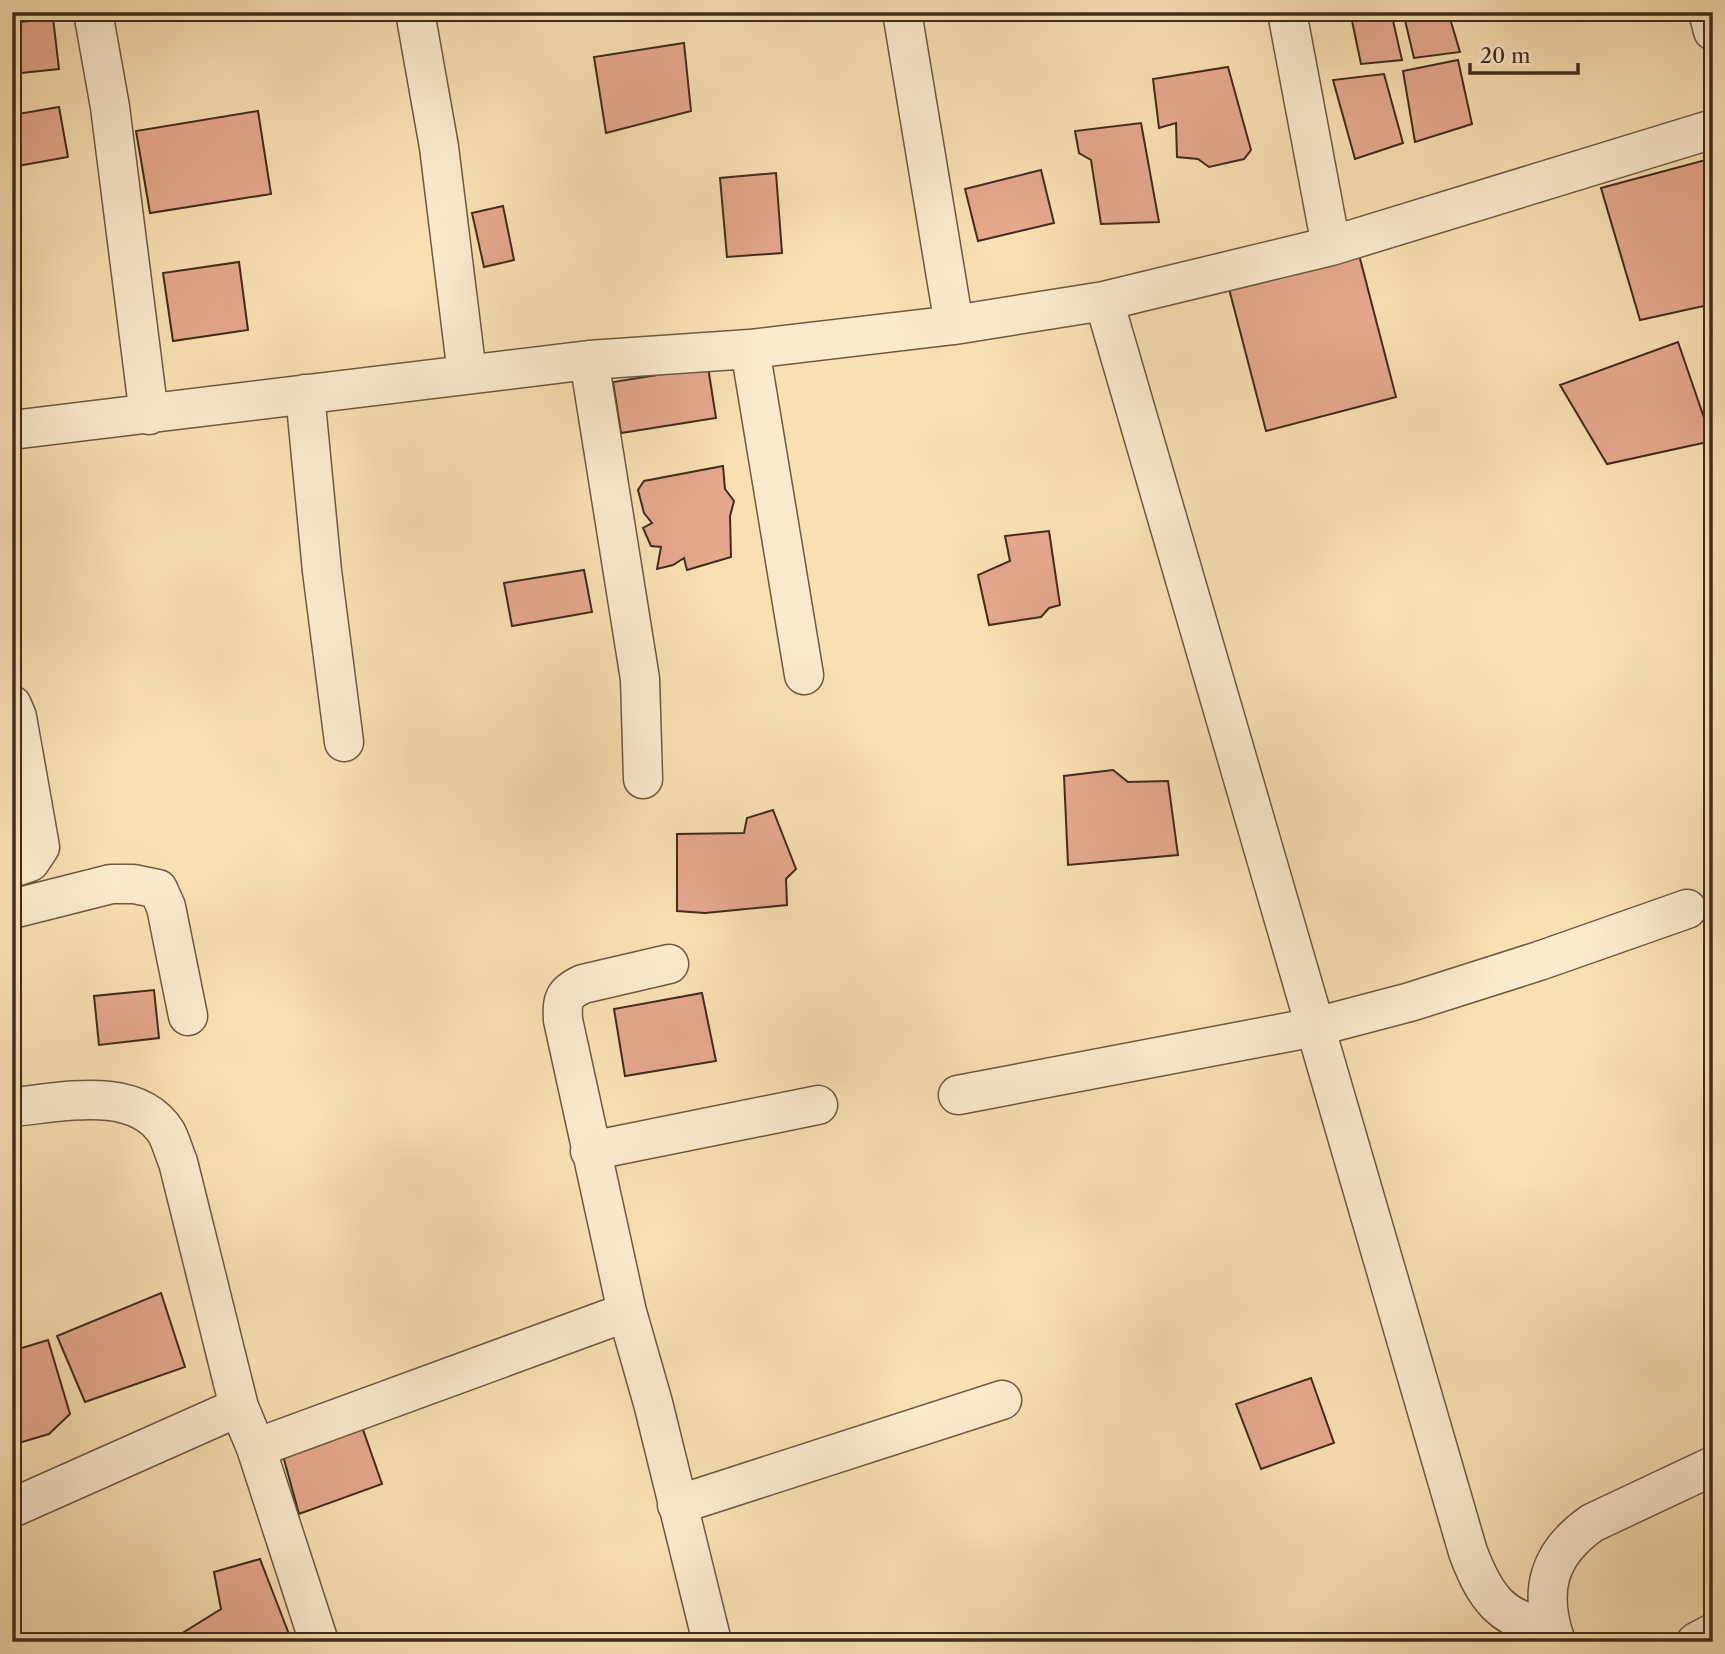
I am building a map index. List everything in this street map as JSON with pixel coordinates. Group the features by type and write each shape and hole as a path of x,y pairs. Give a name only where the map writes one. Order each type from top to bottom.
{"street":[{"path":"93,12 110,107 149,415"},
{"path":"415,12 439,147 467,374"},
{"path":"902,12 954,325"},
{"path":"1287,12 1331,246"},
{"path":"1708,12 1713,32"},
{"path":"12,430 589,360 750,349 954,325 1104,301 1331,246 1713,130"},
{"path":"1104,301 1475,1571 1482,1586 1504,1612 1554,1635"},
{"path":"750,349 804,675"},
{"path":"589,360 640,679 643,779"},
{"path":"305,394 322,571 344,742"},
{"path":"12,705 17,717 40,846 30,862 12,868"},
{"path":"12,909 111,884 134,884 158,889 166,907 188,1016"},
{"path":"957,1095 1315,1027 1475,982 1687,909"},
{"path":"669,964 583,984 570,990 562,1002 563,1020 627,1312 653,1403 712,1642"},
{"path":"12,1107 109,1099 141,1109 165,1131 178,1162 239,1407 257,1448 319,1642"},
{"path":"590,1150 818,1105"},
{"path":"257,1448 627,1312"},
{"path":"677,1505 1002,1400"},
{"path":"12,1508 239,1407"},
{"path":"1554,1635 1547,1608 1548,1588 1553,1568 1562,1550 1576,1534 1592,1522 1713,1466"},
{"path":"1696,1642 1713,1633"}],"building":[{"path":"1364,12 1391,12 1402,60 1361,64 1351,16"},
{"path":"1403,12 1448,12 1460,52 1414,58"},
{"path":"53,18 59,69 12,74 12,23"},
{"path":"684,43 691,111 606,133 594,57"},
{"path":"1458,60 1472,124 1415,142 1403,71"},
{"path":"1228,67 1251,150 1244,159 1209,167 1198,159 1177,157 1176,123 1159,128 1153,79"},
{"path":"1384,74 1403,143 1355,159 1333,80"},
{"path":"59,107 68,157 12,167 12,115"},
{"path":"258,111 271,194 150,213 136,131"},
{"path":"1141,123 1159,222 1101,224 1091,160 1079,153 1075,131"},
{"path":"1713,158 1713,304 1640,320 1601,188"},
{"path":"1041,170 1054,223 978,241 965,189"},
{"path":"776,173 782,253 727,257 720,178"},
{"path":"503,206 514,260 484,267 472,213"},
{"path":"1358,251 1396,397 1266,431 1228,285"},
{"path":"239,262 248,330 173,341 163,273"},
{"path":"1678,342 1712,441 1607,464 1560,385"},
{"path":"708,367 716,418 621,433 613,382"},
{"path":"723,466 725,489 734,501 730,516 731,557 687,570 684,558 673,565 657,569 661,547 651,546 643,528 652,523 644,513 638,490 644,481"},
{"path":"1049,531 1060,605 1049,608 1041,617 989,625 978,575 1010,561 1005,536"},
{"path":"584,570 592,612 512,626 504,583"},
{"path":"1113,770 1128,782 1168,781 1178,855 1068,865 1064,776"},
{"path":"773,810 796,869 786,879 787,905 705,913 677,911 677,834 744,833 747,818"},
{"path":"154,990 159,1038 99,1045 94,996"},
{"path":"702,993 716,1061 625,1076 614,1009"},
{"path":"161,1293 185,1367 85,1402 57,1336"},
{"path":"48,1340 70,1414 49,1434 12,1445 12,1351"},
{"path":"1311,1378 1334,1443 1261,1469 1236,1404"},
{"path":"360,1421 382,1484 299,1514 282,1452"},
{"path":"260,1559 292,1642 168,1642 221,1609 214,1572"}]}
